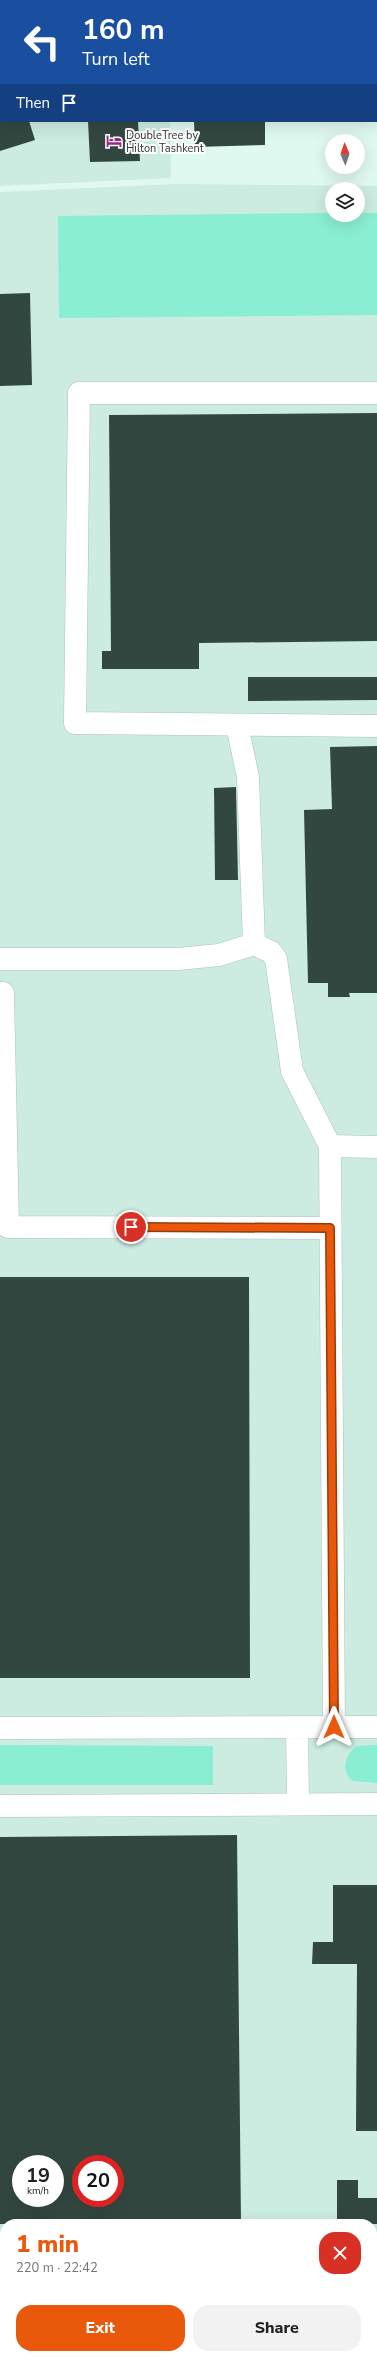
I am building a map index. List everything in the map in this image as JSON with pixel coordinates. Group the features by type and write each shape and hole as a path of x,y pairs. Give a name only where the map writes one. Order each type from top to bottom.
{"lane":[{"path":"377,393 79,393 75,723 377,726"},
{"path":"236,725 248,777 254,944"},
{"path":"0,960 178,959 219,955 254,944 271,952 276,959 292,1071 330,1146 334,1727"},
{"path":"0,992 3,992 8,1227 330,1228"},
{"path":"330,1146 377,1147"},
{"path":"297,1727 298,1804"},
{"path":"0,1728 377,1727"},
{"path":"0,1806 377,1804"}],"shaded area":[{"path":"0,122 170,122 171,178 0,186"},
{"path":"176,184 325,185 325,222 365,222 365,186 377,186 377,2219 0,2219 0,192"}],"green space":[{"path":"325,213 325,222 365,222 365,213 377,213 377,315 59,318 58,216"},
{"path":"0,1745 213,1746 213,1785 0,1785"},
{"path":"377,1745 377,1783 353,1781 349,1777 345,1768 349,1753 357,1746"}],"building":[{"path":"0,122 29,122 35,140 0,151"},
{"name":"DoubleTree by Hilton Tashkent","path":"88,122 138,122 140,161 90,162"},
{"path":"194,122 265,122 265,145 195,147"},
{"path":"30,293 32,385 0,386 0,294"},
{"path":"377,413 377,641 199,643 199,669 102,669 102,651 111,651 109,415"},
{"path":"248,677 377,677 377,700 248,701"},
{"path":"377,746 377,993 349,993 350,997 328,997 328,983 308,983 304,810 332,809 330,747"},
{"path":"236,787 238,880 215,880 214,788"},
{"path":"0,1277 249,1277 250,1678 0,1678"},
{"path":"237,1835 241,2219 0,2219 0,1837"},
{"path":"333,1885 377,1885 377,2131 356,2131 357,1964 312,1964 313,1942 333,1942"},
{"path":"337,2180 358,2180 358,2198 377,2198 377,2219 337,2219"}],"place":[{"name":"DoubleTree by Hilton Tashkent","path":"114,141"}],"route":[{"path":"131,1227 330,1228 334,1727"}]}
